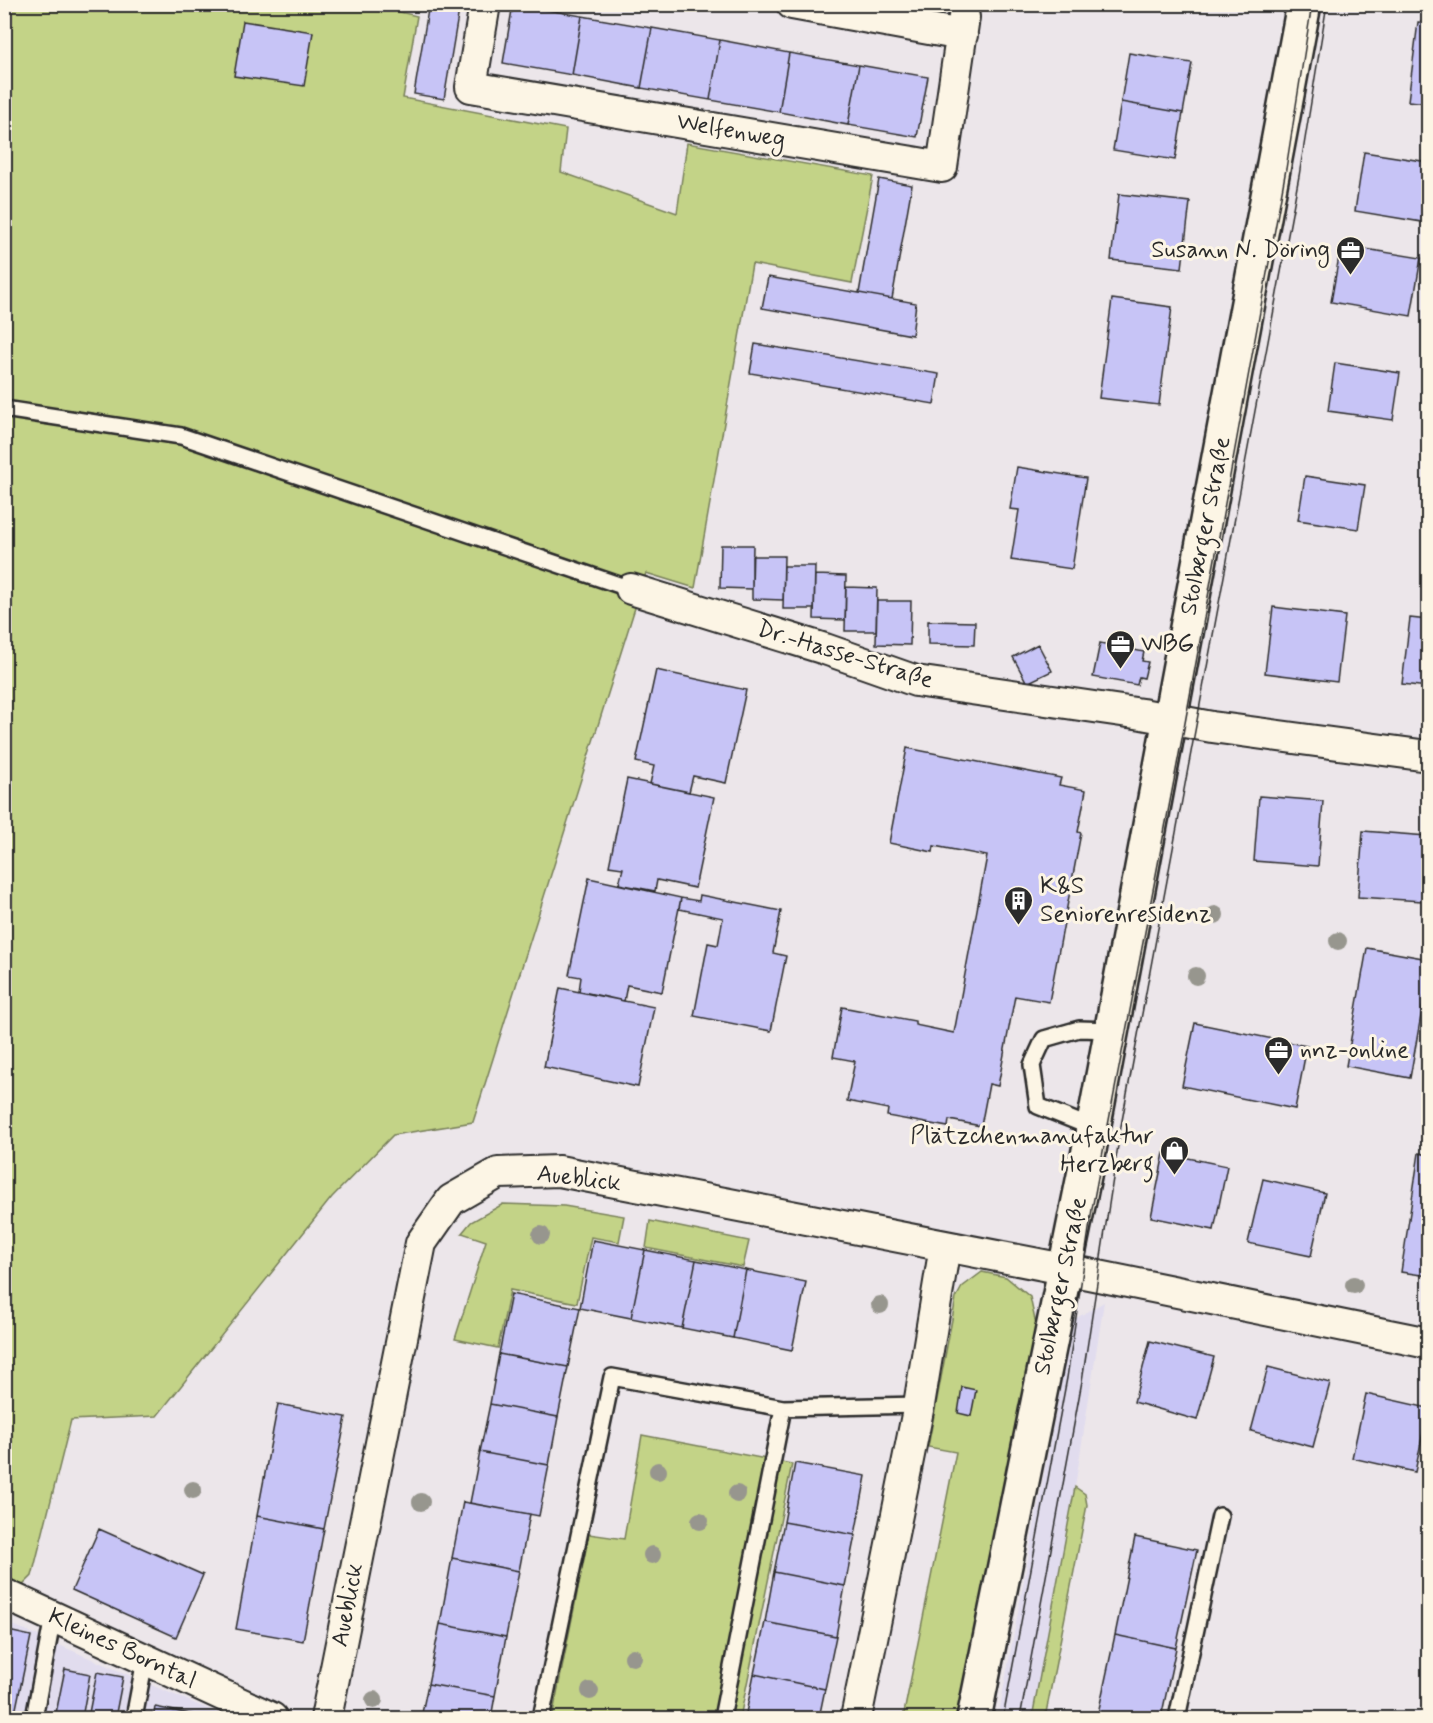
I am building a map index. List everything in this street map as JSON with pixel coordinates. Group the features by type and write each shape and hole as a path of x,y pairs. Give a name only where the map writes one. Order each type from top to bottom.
{"main road":[{"name":"Stolberger Straße","path":"974,1719 1112,1030 1304,4"}],"street":[{"name":"Welfenweg","path":"485,4 471,87 942,167 963,26 792,4"},
{"name":"Dr.-Hasse-Straße","path":"631,589 825,649 916,681 1212,727 1428,756"},
{"name":"Aueblick","path":"326,1719 421,1243 451,1200 498,1173 559,1171 1064,1269 1428,1343"},
{"path":"856,1719 919,1405 945,1246"},
{"name":"Kleines Borntal","path":"4,1594 145,1660 231,1710 272,1719"}],"lane":[{"path":"4,409 181,436 631,589"},
{"path":"1093,1128 1038,1106 1032,1065 1044,1039 1079,1029 1112,1030"},
{"path":"541,1719 612,1377 783,1408 919,1405"},
{"path":"722,1719 783,1408"},
{"path":"1177,1719 1220,1516"},
{"path":"34,1719 53,1617"},
{"path":"134,1719 145,1660"}],"shaded area":[{"path":"1104,1302 1070,1519 1032,1718 998,1718 1073,1320"},
{"path":"4,1621 163,1690 229,1718 5,1718"}],"green space":[{"path":"366,4 417,16 403,98 566,129 561,172 677,213 687,143 873,176 852,283 752,264 695,588 646,573 473,1122 393,1135 332,1197 157,1416 71,1420 32,1576 5,1603 5,5"},
{"path":"503,1204 564,1206 624,1216 619,1242 591,1237 577,1303 510,1290 498,1348 455,1339 486,1241 462,1233 471,1222"},
{"path":"650,1221 749,1241 743,1267 646,1248"},
{"path":"982,1272 1006,1277 1030,1297 1038,1334 959,1718 903,1718 956,1452 928,1447 956,1298 962,1287"},
{"path":"642,1435 792,1464 740,1718 552,1718 589,1534 624,1539"},
{"path":"1075,1487 1085,1494 1087,1505 1045,1718 1032,1718"}],"building":[{"path":"429,4 460,4 444,99 414,94"},
{"path":"513,4 582,16 572,75 503,63"},
{"path":"582,16 652,28 641,88 572,75"},
{"path":"243,21 313,32 304,86 234,76"},
{"path":"1418,22 1428,23 1428,103 1408,101"},
{"path":"652,28 720,40 710,100 641,88"},
{"path":"720,40 789,53 779,112 710,100"},
{"path":"789,53 859,65 848,125 779,112"},
{"path":"1129,53 1192,63 1183,113 1121,102"},
{"path":"859,65 928,77 917,137 848,125"},
{"path":"1121,102 1183,113 1175,160 1113,150"},
{"path":"1364,152 1428,162 1428,223 1355,211"},
{"path":"879,179 912,185 892,299 859,293"},
{"path":"1119,194 1190,202 1182,268 1111,260"},
{"path":"1341,245 1421,258 1411,316 1331,302"},
{"path":"768,277 916,303 912,335 762,308"},
{"path":"1112,299 1172,307 1159,405 1099,398"},
{"path":"755,344 939,374 934,404 750,373"},
{"path":"1335,363 1400,373 1393,420 1328,411"},
{"path":"1017,467 1086,478 1072,569 1011,560 1019,510 1010,509"},
{"path":"1305,476 1365,485 1358,529 1298,520"},
{"path":"721,545 753,545 752,589 720,588"},
{"path":"752,556 784,556 783,600 752,599"},
{"path":"784,566 815,566 814,609 783,609"},
{"path":"815,575 846,576 845,620 814,619"},
{"path":"846,587 877,588 876,631 845,631"},
{"path":"877,601 911,601 910,645 876,644"},
{"path":"1273,607 1345,616 1337,682 1265,673"},
{"path":"1410,618 1428,620 1428,687 1402,684"},
{"path":"928,621 975,622 974,645 928,644"},
{"name":"WBG","path":"1100,643 1144,652 1142,661 1148,662 1144,678 1139,677 1137,685 1093,677"},
{"path":"1038,644 1052,671 1027,683 1013,657"},
{"path":"656,670 746,690 726,783 693,776 689,792 650,784 654,766 636,762"},
{"name":"K&S Seniorenresidenz","path":"907,748 1061,778 1059,785 1086,790 1078,832 1081,833 1049,1002 1015,996 998,1086 989,1084 981,1126 949,1120 948,1127 887,1116 888,1109 847,1101 855,1061 833,1057 842,1007 915,1021 915,1025 954,1033 987,856 934,846 933,852 889,843"},
{"path":"627,779 714,797 695,888 657,880 655,891 619,884 623,868 609,866"},
{"path":"1259,796 1323,801 1318,866 1254,861"},
{"path":"1363,831 1427,836 1422,901 1358,897"},
{"path":"589,878 681,898 662,992 627,985 624,1001 579,991 581,977 569,975"},
{"path":"700,895 781,911 773,953 786,956 771,1031 694,1016 708,943 718,945 723,918 679,909 681,898 699,901"},
{"path":"1367,948 1428,959 1428,976 1410,1078 1346,1066"},
{"path":"560,988 654,1007 638,1087 544,1067"},
{"path":"1195,1023 1307,1046 1295,1109 1182,1086"},
{"path":"1164,1153 1227,1166 1214,1230 1151,1217"},
{"path":"1419,1153 1428,1155 1428,1276 1401,1272"},
{"path":"1263,1179 1325,1193 1311,1256 1248,1243"},
{"path":"593,1240 645,1250 631,1318 580,1308"},
{"path":"645,1250 696,1260 682,1328 631,1318"},
{"path":"696,1260 746,1270 733,1338 682,1328"},
{"path":"746,1270 806,1282 792,1350 733,1338"},
{"path":"511,1294 580,1308 568,1367 499,1354"},
{"path":"1150,1341 1214,1357 1197,1420 1134,1402"},
{"path":"499,1354 568,1367 558,1417 490,1404"},
{"path":"1268,1367 1330,1383 1313,1447 1251,1431"},
{"path":"962,1387 976,1390 971,1416 958,1413"},
{"path":"1366,1394 1428,1408 1415,1472 1352,1458"},
{"path":"278,1404 346,1417 324,1529 257,1516"},
{"path":"490,1404 558,1417 549,1465 480,1452"},
{"path":"480,1452 549,1465 539,1516 470,1503"},
{"path":"795,1463 866,1476 855,1535 784,1522"},
{"path":"463,1502 530,1514 519,1571 452,1558"},
{"path":"257,1516 324,1529 303,1641 236,1629"},
{"path":"784,1522 855,1535 845,1586 774,1572"},
{"path":"99,1529 203,1575 176,1637 72,1590"},
{"path":"1135,1537 1197,1550 1176,1648 1115,1635"},
{"path":"452,1558 519,1571 506,1637 440,1624"},
{"path":"774,1572 845,1586 836,1636 765,1622"},
{"path":"765,1622 836,1636 825,1689 754,1674"},
{"path":"440,1624 506,1637 495,1696 428,1684"},
{"path":"4,1630 31,1636 14,1718 4,1718"},
{"path":"1115,1635 1176,1648 1161,1718 1097,1718"},
{"path":"65,1669 90,1674 82,1718 55,1718"},
{"path":"97,1672 123,1677 115,1718 88,1718"},
{"path":"754,1674 825,1689 819,1718 745,1718"},
{"path":"428,1684 495,1696 491,1718 421,1718"},
{"path":"155,1707 210,1718 153,1718"}],"tram line":[{"path":"1003,1718 1067,1378 1092,1209 1185,723 1286,169 1312,4"},
{"path":"1020,1718 1082,1381 1121,1126 1299,176 1327,4"}],"place":[{"name":"Susann N. Döring","path":"1351,276"},
{"name":"WBG","path":"1120,670"},
{"name":"K&S Seniorenresidenz","path":"1019,926"},
{"name":"nnz-online","path":"1279,1076"},
{"name":"Plätzchenmanufaktur Herzberg","path":"1175,1176"}]}
